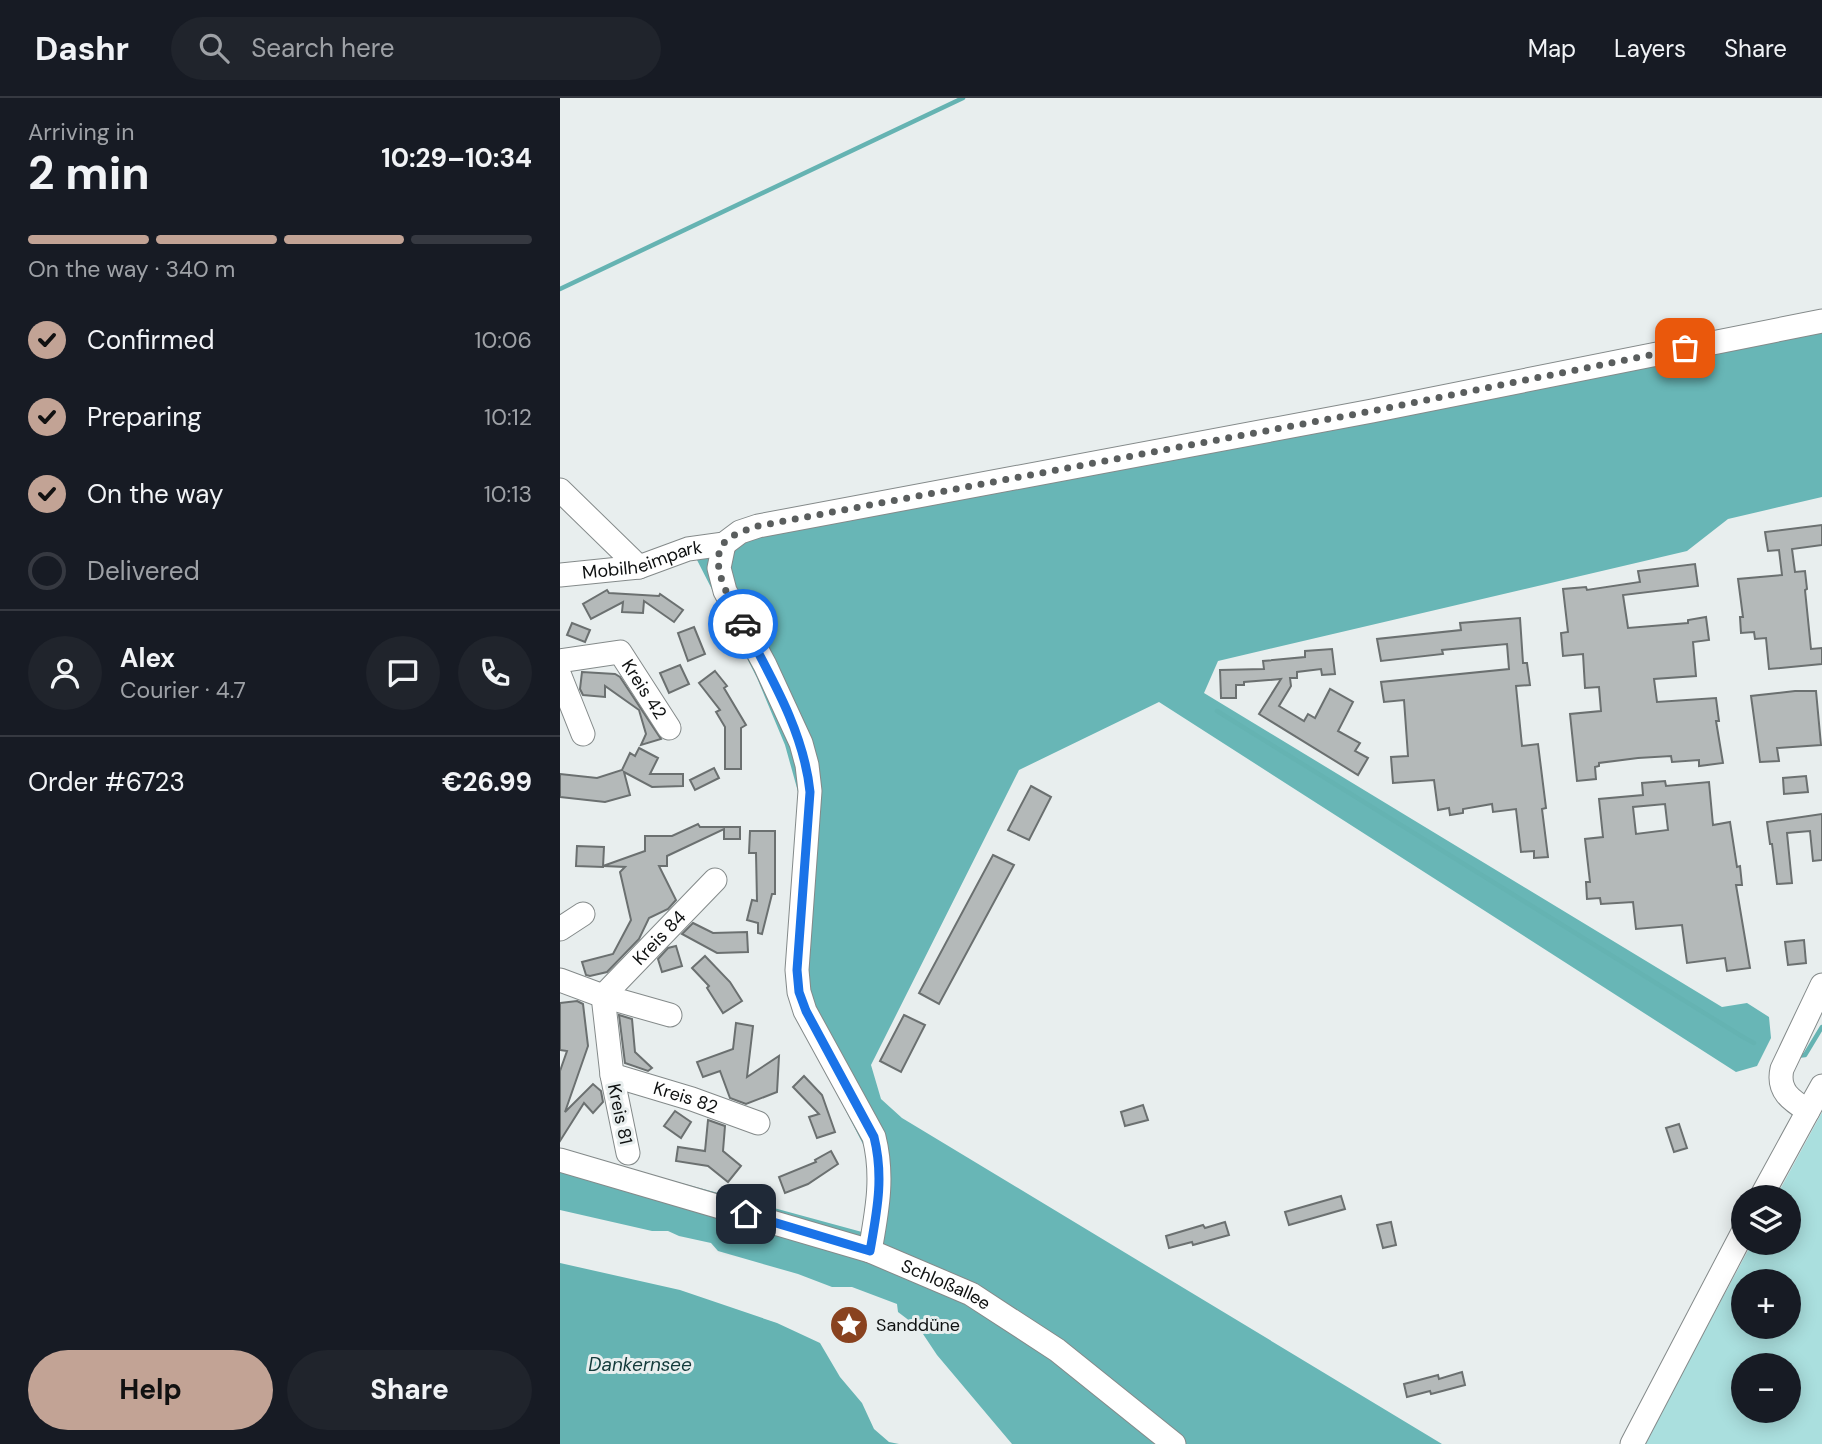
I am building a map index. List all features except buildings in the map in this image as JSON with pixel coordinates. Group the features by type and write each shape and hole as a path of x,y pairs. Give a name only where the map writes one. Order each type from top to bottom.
{"street":[{"path":"870,1251 880,1189 880,1159 874,1137 806,1011 799,992 797,970 810,792 807,765 801,743 765,665 725,591 719,568 724,544 740,532 758,526 1358,414 1822,321"},
{"path":"560,490 639,567"},
{"name":"Mobilheimpark","path":"560,575 639,567 688,548 724,544"},
{"name":"Kreis 42","path":"560,661 620,652 669,728"},
{"path":"560,676 583,734"},
{"name":"Kreis 84","path":"603,996 715,880"},
{"path":"560,929 583,914"},
{"path":"560,980 603,996 670,1015"},
{"path":"1808,1111 1785,1094 1780,1077 1822,985"},
{"name":"Kreis 81","path":"603,996 612,1075 628,1153"},
{"name":"Kreis 82","path":"612,1075 692,1099 758,1123"},
{"path":"1768,1185 1822,1086"},
{"name":"Schloßallee","path":"560,1160 870,1251 971,1294 1057,1349 1174,1444"},
{"path":"1632,1444 1731,1255"}],"shaded area":[{"path":"1822,328 1822,497 1728,519 1687,551 1218,661 1204,693 1722,1007 1747,1003 1769,1017 1771,1038 1757,1066 1736,1072 1159,702 1019,770 871,1065 881,1099 902,1118 1442,1444 1012,1444 937,1355 919,1328 898,1312 897,1304 852,1287 832,1287 798,1274 718,1251 711,1243 668,1231 652,1231 560,1210 560,1150 862,1232 869,1174 866,1150 797,1016 800,799 785,745 757,678 696,558 740,538"},
{"path":"1822,1112 1822,1444 1644,1444 1731,1282 1731,1339 1801,1339 1801,1269 1738,1269 1746,1255 1801,1255 1801,1185 1782,1185"}],"water":[{"name":"Dankernsee","path":"560,1263 680,1290 777,1323 820,1343 840,1377 862,1403 874,1429 889,1442 899,1444 560,1444"}],"waterway":[{"path":"560,289 963,98"},
{"path":"1217,711 1754,1043"},
{"path":"1796,1056 1805,1055 1822,1027"}],"way so far":[{"path":"743,624 725,591 719,568 720,554 724,544 740,532 758,526 1372,411 1685,348"}],"place":[{"name":"Sanddüne","path":"849,1325"}],"route":[{"path":"743,624 801,743 807,765 810,792 797,970 799,992 806,1011 874,1137 880,1159 880,1189 870,1251 746,1214"}]}
